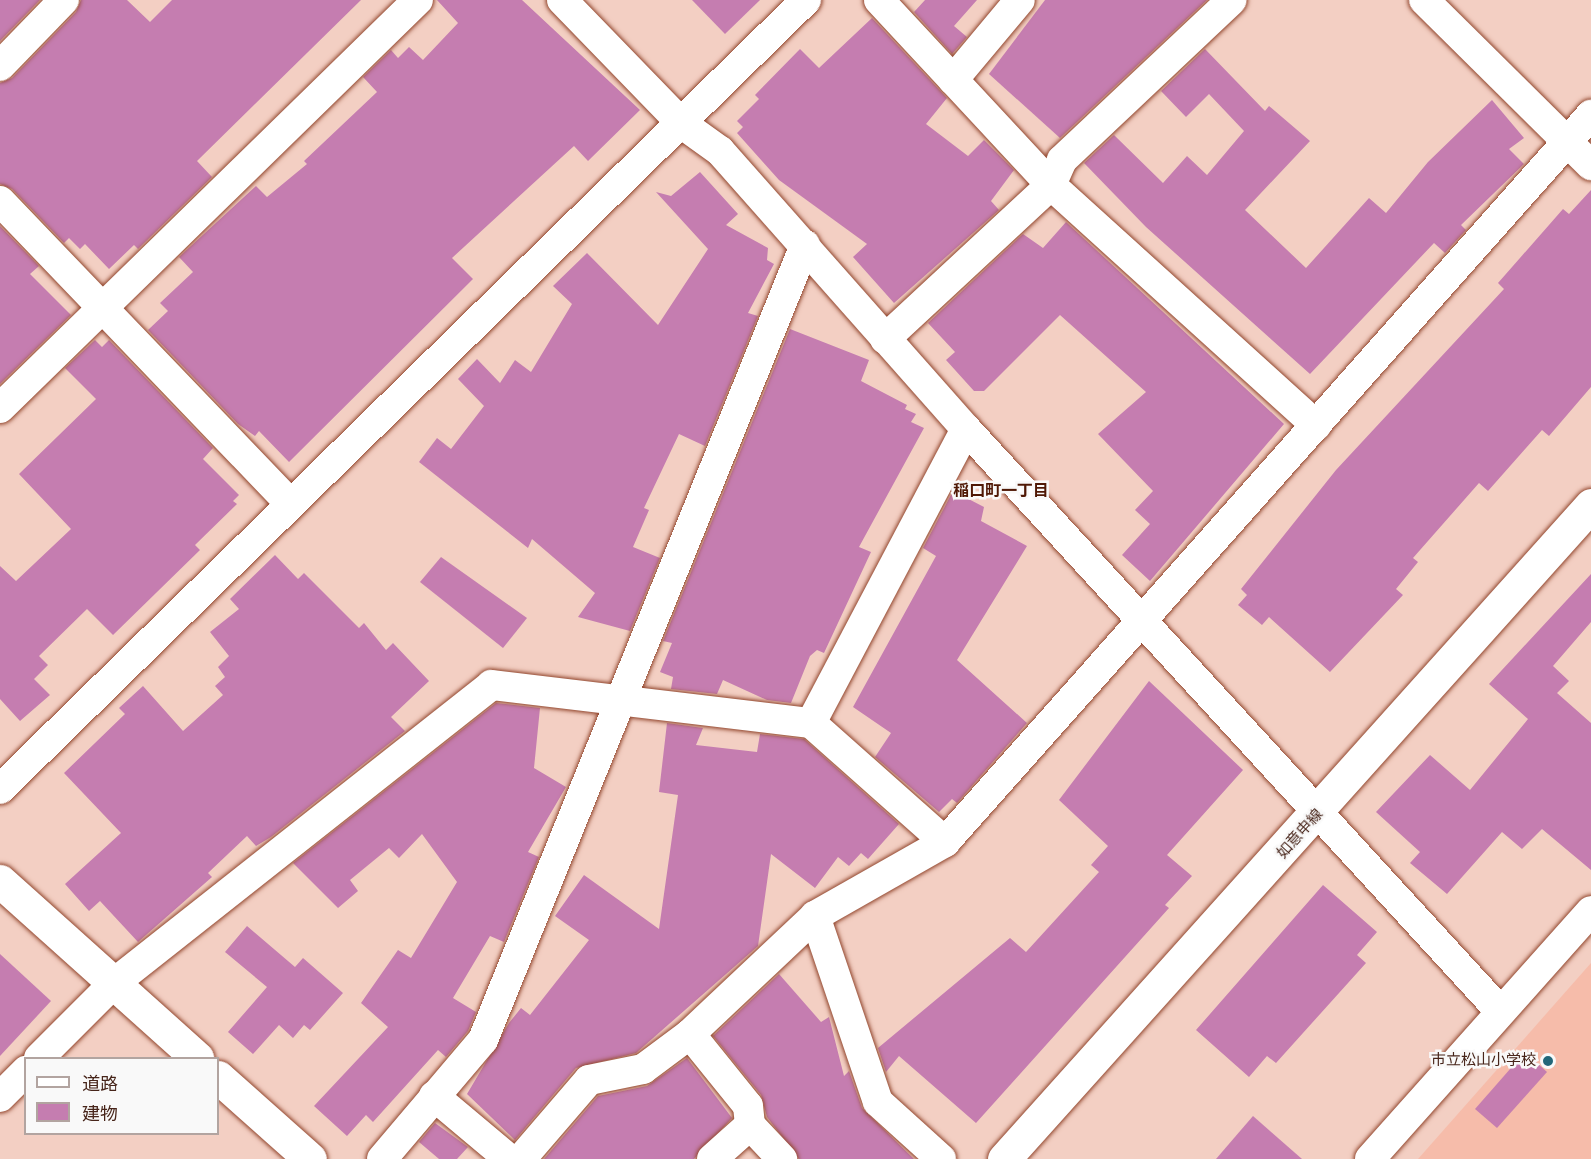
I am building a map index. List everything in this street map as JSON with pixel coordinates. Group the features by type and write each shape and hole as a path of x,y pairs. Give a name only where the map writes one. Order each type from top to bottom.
{"street":[{"path":"0,66 64,0"},
{"path":"0,408 418,0"},
{"path":"562,0 681,123 720,151 966,429 1144,619 1500,1011"},
{"path":"0,789 806,0"},
{"path":"879,0 1051,185 1316,425"},
{"path":"953,80 1020,0"},
{"path":"885,339 1051,185 1062,160 1232,0"},
{"path":"1424,0 1591,165"},
{"path":"521,1159 589,1080 644,1069 690,1034 815,916 945,842 1591,116"},
{"path":"0,201 101,309 291,504"},
{"path":"381,1159 483,1040 805,245"},
{"path":"811,723 966,429"},
{"name":"如意申線","path":"1004,1159 1318,813 1591,505"},
{"path":"41,1057 113,984 490,685 618,702 811,723 945,842"},
{"path":"0,881 195,1057"},
{"path":"1370,1159 1591,911"},
{"path":"815,916 878,1102 941,1159"},
{"path":"690,1034 748,1106 750,1125 782,1159"},
{"path":"0,1097 24,1073"},
{"path":"219,1078 310,1159"},
{"path":"434,1096 509,1159"},
{"path":"712,1159 750,1125"}],"shaded area":[{"name":"市立松山小学校","path":"1591,963 1591,1159 1418,1159"}],"building":[{"path":"0,0 40,0 0,41"},
{"path":"81,0 127,0 150,22 172,0 361,0 197,161 212,177 138,249 134,245 109,269 85,244 80,249 69,238 64,243 12,189 0,184 0,83 12,78 76,12"},
{"path":"437,0 522,0 640,110 588,161 574,146 452,258 473,279 289,462 259,431 255,436 238,424 148,330 168,311 160,303 193,272 179,257 256,186 267,197 307,164 304,161 377,92 363,77 391,50 398,58 409,47 423,60 458,23"},
{"path":"692,0 760,0 725,34"},
{"path":"925,0 977,0 954,26 967,37 952,54 914,12"},
{"path":"1045,0 1207,0 1060,138 989,74"},
{"path":"872,18 947,98 926,124 968,156 984,140 1014,170 991,201 999,210 894,303 853,257 867,244 779,180 737,133 743,127 737,121 759,99 755,95 800,49 819,68"},
{"path":"1205,49 1265,111 1269,106 1310,141 1245,210 1306,268 1369,198 1386,213 1428,162 1492,100 1524,138 1509,149 1524,164 1461,225 1466,230 1445,253 1434,243 1310,374 1146,227 1084,163 1114,135 1163,183 1187,156 1207,175 1244,131 1209,94 1186,117 1161,91"},
{"path":"700,172 738,214 726,225 768,248 767,260 774,264 748,313 758,316 705,446 679,434 644,508 649,510 633,547 660,558 630,631 578,617 595,593 532,539 528,548 419,462 437,438 451,449 484,406 458,379 477,359 500,383 515,360 531,372 572,304 553,286 587,253 658,325 708,249 656,192 671,196"},
{"path":"1591,190 1591,387 1549,436 1542,430 1488,491 1479,483 1413,558 1418,562 1396,589 1403,595 1330,672 1269,617 1262,625 1238,605 1247,595 1241,589 1336,470 1504,289 1498,283 1563,209 1569,214"},
{"path":"1066,222 1284,424 1150,581 1122,555 1150,524 1135,510 1153,491 1098,434 1146,392 1060,315 984,391 974,391 946,360 955,352 928,323 1023,234 1043,248"},
{"path":"0,226 39,266 30,274 71,315 0,384"},
{"path":"790,329 869,360 861,381 907,405 905,409 916,414 911,422 924,428 859,547 871,552 824,653 817,650 810,656 791,703 767,700 723,680 717,694 671,689 673,677 660,672 672,643 663,641"},
{"path":"95,340 102,347 109,340 213,448 203,459 239,495 233,501 237,504 195,545 200,550 113,635 87,609 39,656 48,665 34,679 50,695 20,721 0,699 0,566 16,581 71,529 19,474 96,399 65,368"},
{"path":"953,491 984,507 981,521 1027,546 957,660 1027,723 957,803 952,799 939,812 875,757 891,733 853,707 936,556 923,548"},
{"path":"275,555 298,579 304,573 359,628 364,623 386,650 393,643 429,681 391,717 405,731 271,837 256,846 247,836 208,873 212,877 138,942 100,901 89,911 65,884 121,833 64,773 125,714 119,708 143,686 183,731 223,695 215,686 225,677 218,667 229,656 210,632 239,609 230,599"},
{"path":"441,557 527,618 503,648 420,582"},
{"path":"1591,574 1591,622 1553,666 1569,681 1557,693 1591,723 1591,870 1542,829 1522,849 1502,832 1447,894 1410,863 1420,852 1376,812 1430,755 1470,790 1528,719 1489,684"},
{"path":"1149,681 1243,770 1167,855 1192,876 1165,905 1169,908 976,1123 899,1056 886,1072 878,1048 1010,938 1026,952 1099,872 1091,865 1108,846 1059,800"},
{"path":"496,703 540,708 534,768 566,787 528,852 539,857 504,942 490,936 453,998 476,1012 468,1031 446,1057 438,1050 373,1122 366,1115 347,1136 314,1106 388,1027 361,1003 398,950 411,958 457,882 422,834 399,858 389,848 350,880 358,891 338,908 293,863"},
{"path":"667,723 703,728 696,745 757,752 760,734 804,739 899,824 868,859 861,853 849,866 838,857 815,888 771,854 758,946 636,1053 576,1068 515,1140 467,1094 509,1023 521,1008 530,1015 589,940 555,916 584,875 659,929 678,795 659,792"},
{"path":"1323,885 1377,932 1357,955 1366,963 1276,1063 1267,1056 1249,1077 1196,1030"},
{"path":"247,926 295,967 303,958 343,993 310,1030 304,1025 293,1038 279,1025 253,1054 228,1032 267,987 225,952"},
{"path":"0,954 51,1001 0,1056"},
{"path":"779,974 821,1022 829,1017 844,1076 849,1071 862,1108 914,1159 799,1159 767,1117 761,1095 713,1036"},
{"path":"1525,1052 1547,1072 1497,1128 1475,1109"},
{"path":"687,1058 732,1118 694,1159 544,1159 598,1096 647,1086"},
{"path":"1253,1116 1302,1159 1216,1159"},
{"path":"435,1123 468,1147 457,1159 439,1159 419,1142"}],"place":[{"name":"市立松山小学校","path":"1548,1061"}],"district":[{"name":"稲口町一丁目","path":"1001,491"}]}
